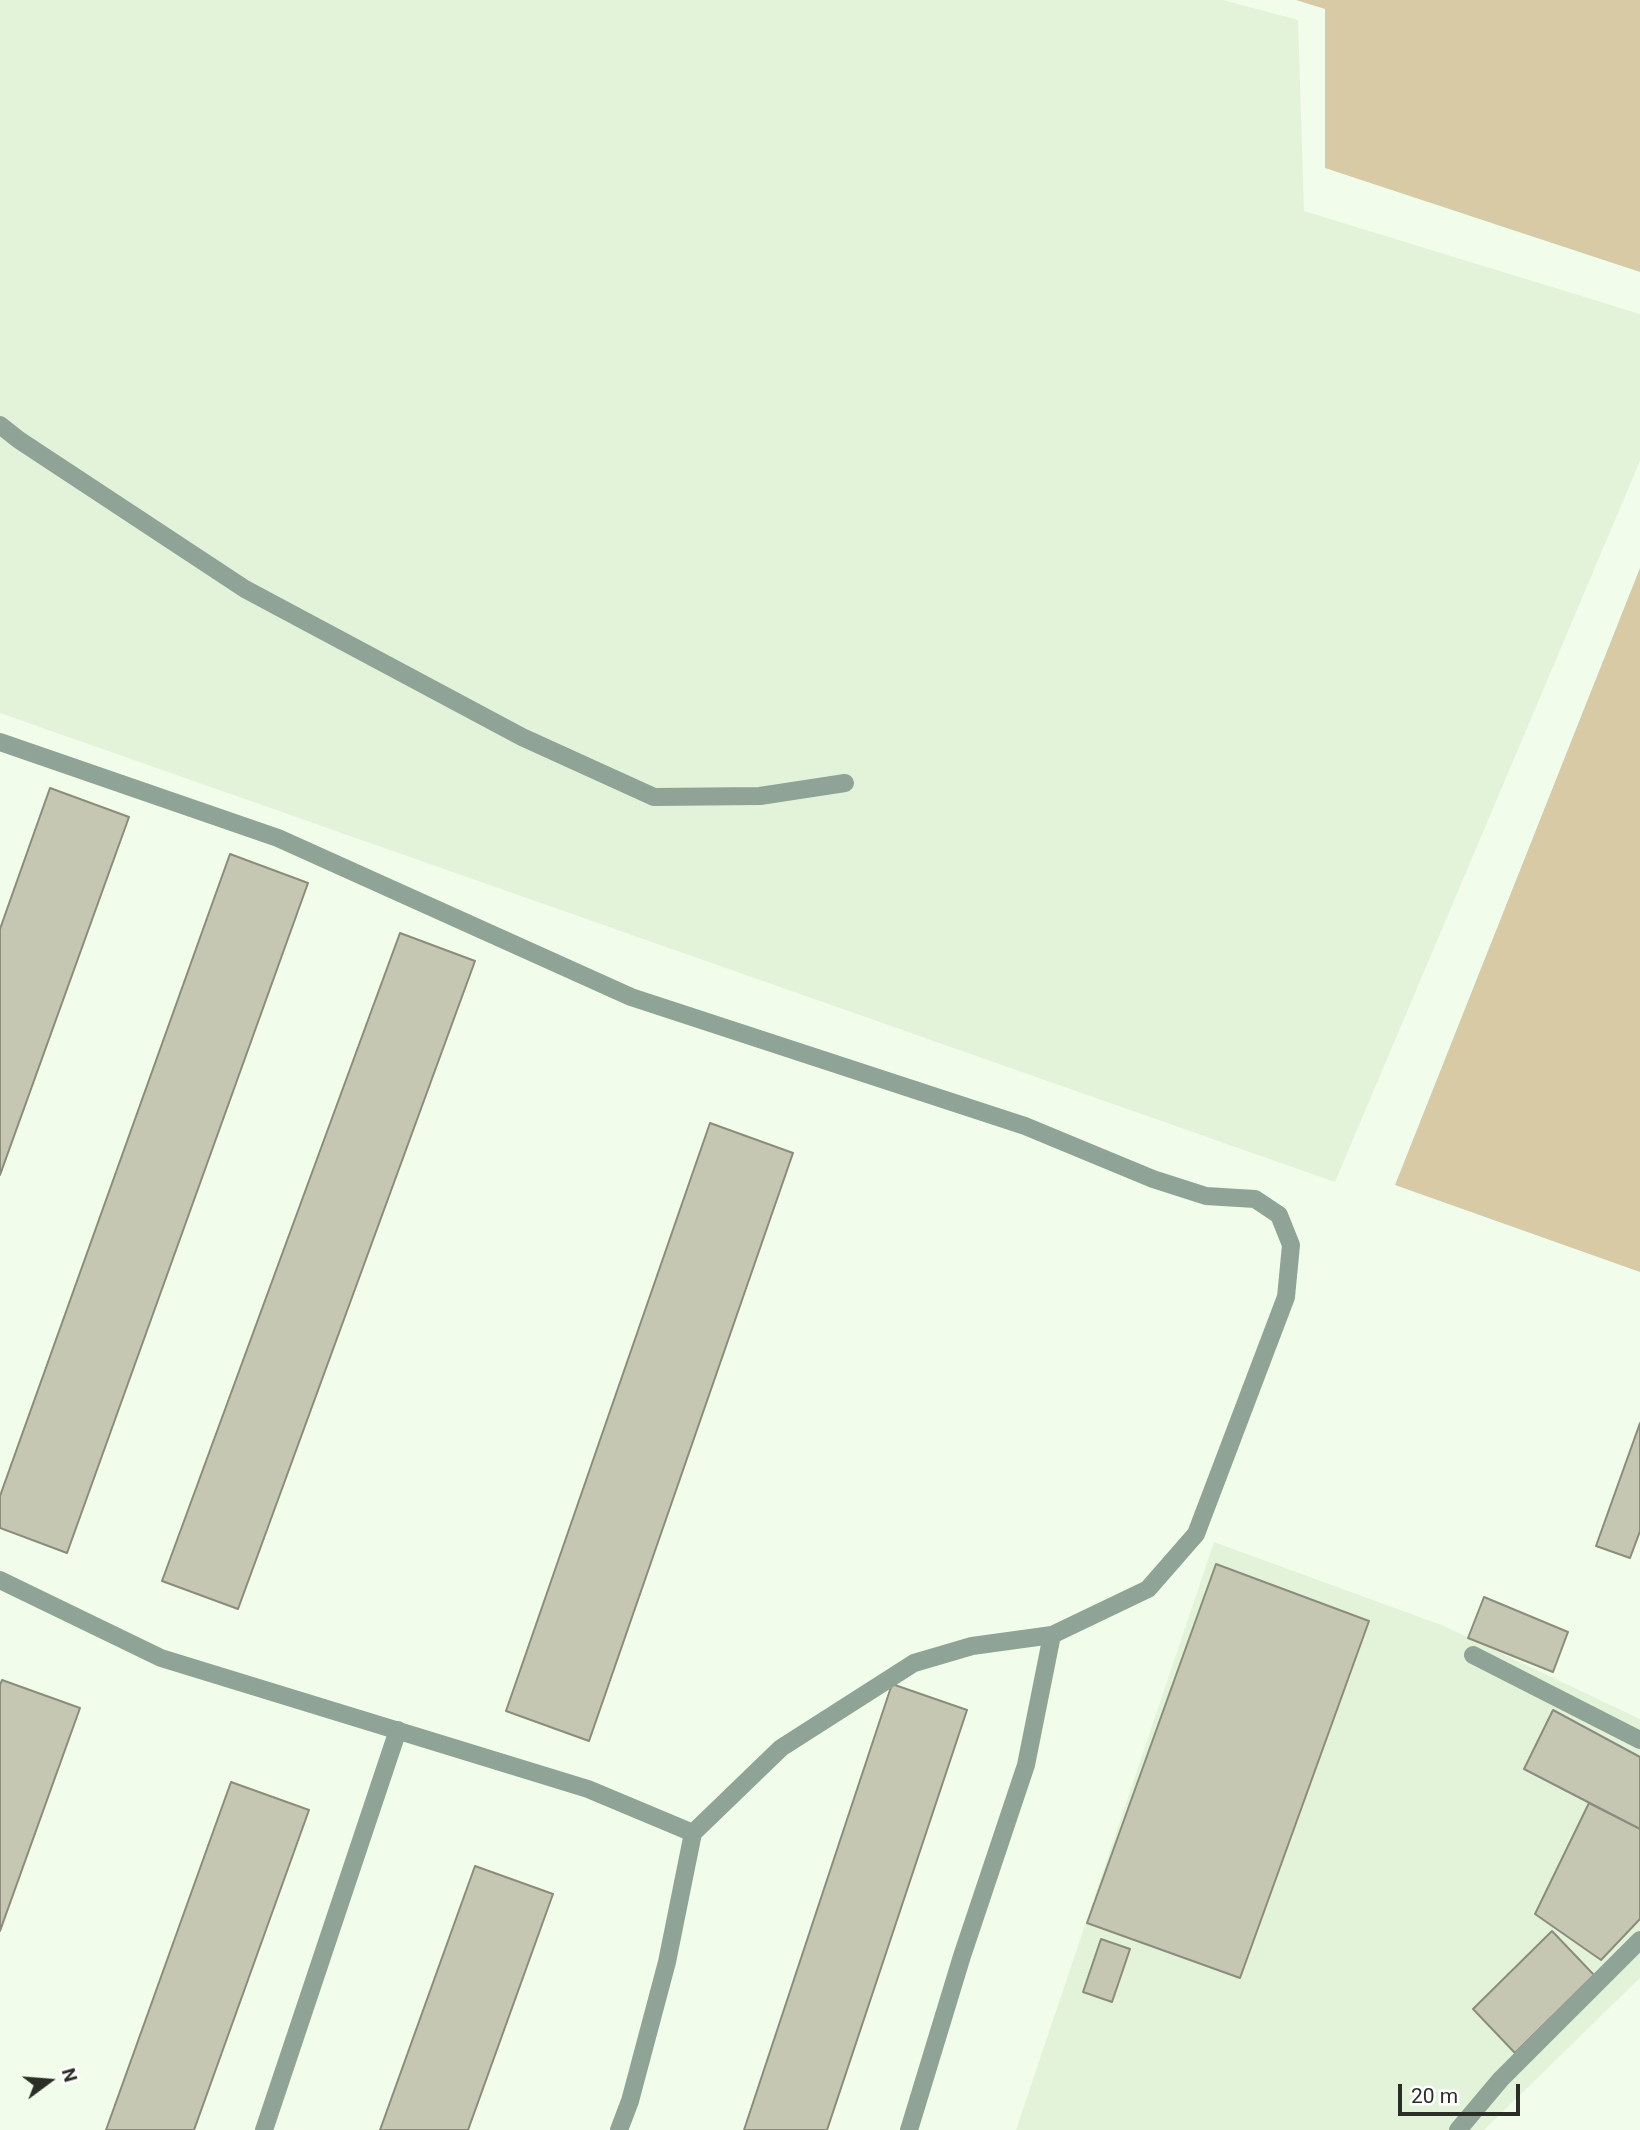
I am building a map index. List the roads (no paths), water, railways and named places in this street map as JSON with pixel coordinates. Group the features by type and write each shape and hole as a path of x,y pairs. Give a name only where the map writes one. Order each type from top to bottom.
{"street":[{"path":"0,425 244,589 522,737 654,797 760,796 845,783"},
{"path":"0,742 278,838 631,997 1025,1126 1153,1179 1206,1196 1255,1199 1279,1215 1291,1245 1286,1297 1196,1534 1148,1589 1052,1635 972,1646 914,1663 781,1748 692,1833 667,1962 630,2101 619,2130"},
{"path":"0,1580 161,1658 588,1788 692,1833"},
{"path":"909,2130 962,1956 1026,1765 1052,1635"},
{"path":"1473,1656 1640,1740"},
{"path":"264,2130 398,1730"},
{"path":"1458,2130 1501,2079 1640,1940"}]}
